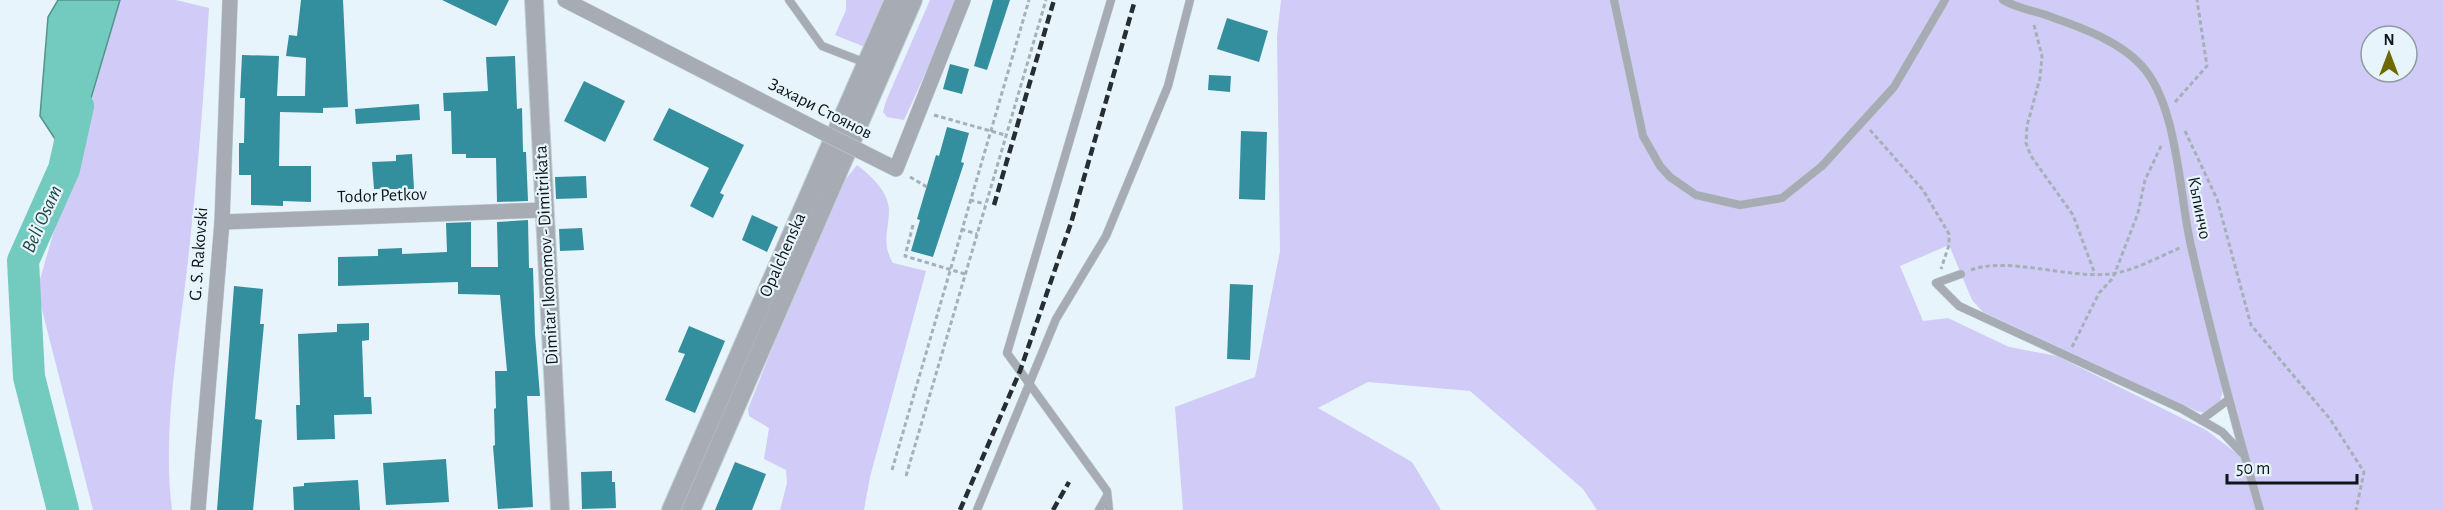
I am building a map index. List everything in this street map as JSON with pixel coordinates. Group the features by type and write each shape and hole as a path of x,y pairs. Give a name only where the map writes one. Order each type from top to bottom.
{"street":[{"name":"G. S. Rakovski","path":"198,510 222,222 230,0"},
{"name":"Dimitar Ikonomov - Dimitrikata","path":"534,0 560,510"},
{"name":"Захари Стоянов","path":"565,0 896,169 963,0"},
{"name":"Opalchenska","path":"671,510 868,64 894,0"},
{"name":"Opalchenska","path":"691,510 914,0"},
{"name":"Todor Petkov","path":"222,222 544,210"}],"lane":[{"path":"789,0 822,46 868,64"},
{"path":"1109,510 1107,491 1007,353 1111,0"},
{"path":"978,510 1056,319 1106,236 1168,86 1190,0"},
{"path":"1614,0 1643,136 1660,166 1682,187 1696,195 1740,205 1782,198 1822,166 1894,87 1945,0"},
{"name":"Къпинчо","path":"2002,0 2083,30 2132,56 2156,85 2166,107 2191,244 2228,400 2260,510"},
{"path":"1961,274 1936,283 1959,306 2201,420 2222,432 2245,457"},
{"path":"2201,420 2228,400"},
{"path":"1099,510 1108,495"}],"path":[{"path":"891,470 1029,0"},
{"path":"906,476 1046,0"},
{"path":"2166,107 2173,105 2207,66 2197,0"},
{"path":"2031,11 2042,56 2040,78 2027,126 2026,143 2035,161 2073,215 2095,274"},
{"path":"918,110 1006,135"},
{"path":"1863,122 1923,190 1949,234 1949,245 1936,283"},
{"path":"2183,126 2217,199 2251,325 2330,419 2364,472 2356,510"},
{"path":"2067,356 2099,293 2115,273 2138,213 2151,163 2170,132"},
{"path":"970,200 986,204"},
{"path":"913,225 905,256 965,274"},
{"path":"962,230 977,234"},
{"path":"1961,274 1985,265 2095,274 2115,273 2191,244"}],"shaded area":[{"path":"58,0 120,0 76,149 59,145 40,116 48,17"},
{"path":"120,0 176,0 209,8 197,171 170,420 169,480 172,510 93,510 37,290"},
{"path":"846,0 884,0 865,47 835,35 846,10"},
{"path":"930,0 959,0 904,120 887,117 883,112 886,101"},
{"path":"1281,0 2443,0 2443,510 1597,510 1583,489 1470,391 1368,382 1318,408 1412,462 1441,510 1183,510 1175,407 1255,377 1280,251 1277,36","holes":["1949,245 1972,300 1983,312 2196,411 2205,413 2219,405 2223,391 2239,455 2206,430 2057,356 2009,347 1948,318 1923,321 1900,266"]},
{"path":"857,165 878,184 888,202 886,243 893,263 926,271 870,477 864,510 780,510 787,483 786,470 764,459 769,428 749,416 748,409 803,271 842,184"}],"building":[{"path":"301,0 343,0 348,107 323,108 323,113 280,112 279,166 311,166 311,202 283,201 283,206 251,205 251,175 239,175 239,143 244,143 245,98 240,98 242,55 279,56 277,96 305,96 306,58 286,56 289,35 297,36"},
{"path":"442,0 509,0 496,26"},
{"path":"993,0 1010,0 987,70 974,66"},
{"path":"1227,18 1268,31 1259,62 1217,49"},
{"path":"515,56 517,109 522,108 523,152 526,152 528,201 497,202 496,158 466,158 466,154 452,154 451,111 444,111 443,93 488,91 486,57"},
{"path":"950,64 969,69 962,94 943,89"},
{"path":"1209,75 1231,76 1230,92 1208,90"},
{"path":"584,81 625,101 605,142 564,121"},
{"path":"419,104 420,120 356,124 355,109"},
{"path":"669,108 744,145 720,193 724,195 713,218 690,206 709,168 653,140"},
{"path":"947,127 969,133 961,162 964,163 933,257 911,251 920,220 917,219"},
{"path":"1241,131 1267,132 1265,200 1239,199"},
{"path":"412,154 414,189 374,189 372,162 396,161 396,155"},
{"path":"586,176 587,198 556,199 555,177"},
{"path":"752,215 778,227 767,252 742,240"},
{"path":"528,220 529,268 533,268 540,396 527,396 533,507 498,509 493,446 495,445 494,409 496,408 495,371 507,371 500,295 458,294 458,282 338,286 338,257 378,256 378,249 402,248 402,254 447,252 446,223 471,222 471,267 498,267 497,222"},
{"path":"582,228 584,250 560,251 559,229"},
{"path":"1230,284 1253,285 1250,360 1227,359"},
{"path":"234,286 263,289 260,324 264,324 255,419 262,420 253,510 217,510"},
{"path":"369,323 369,340 362,341 364,397 371,397 372,414 334,415 335,439 297,440 296,405 300,405 298,334 337,332 337,324"},
{"path":"689,326 725,341 695,413 665,400 685,354 678,352"},
{"path":"446,459 449,502 386,505 383,463"},
{"path":"735,462 766,474 752,510 715,510"},
{"path":"612,471 612,482 615,482 616,508 582,509 581,472"},
{"path":"358,480 360,510 294,510 293,487 304,486 304,483"}],"waterway":[{"name":"Beli Osam","path":"63,510 29,377 23,261 64,169 78,106"}],"railway":[{"path":"994,205 1054,0"},
{"path":"960,510 1020,371 1071,223 1135,0"},
{"path":"1053,510 1069,482"}]}
